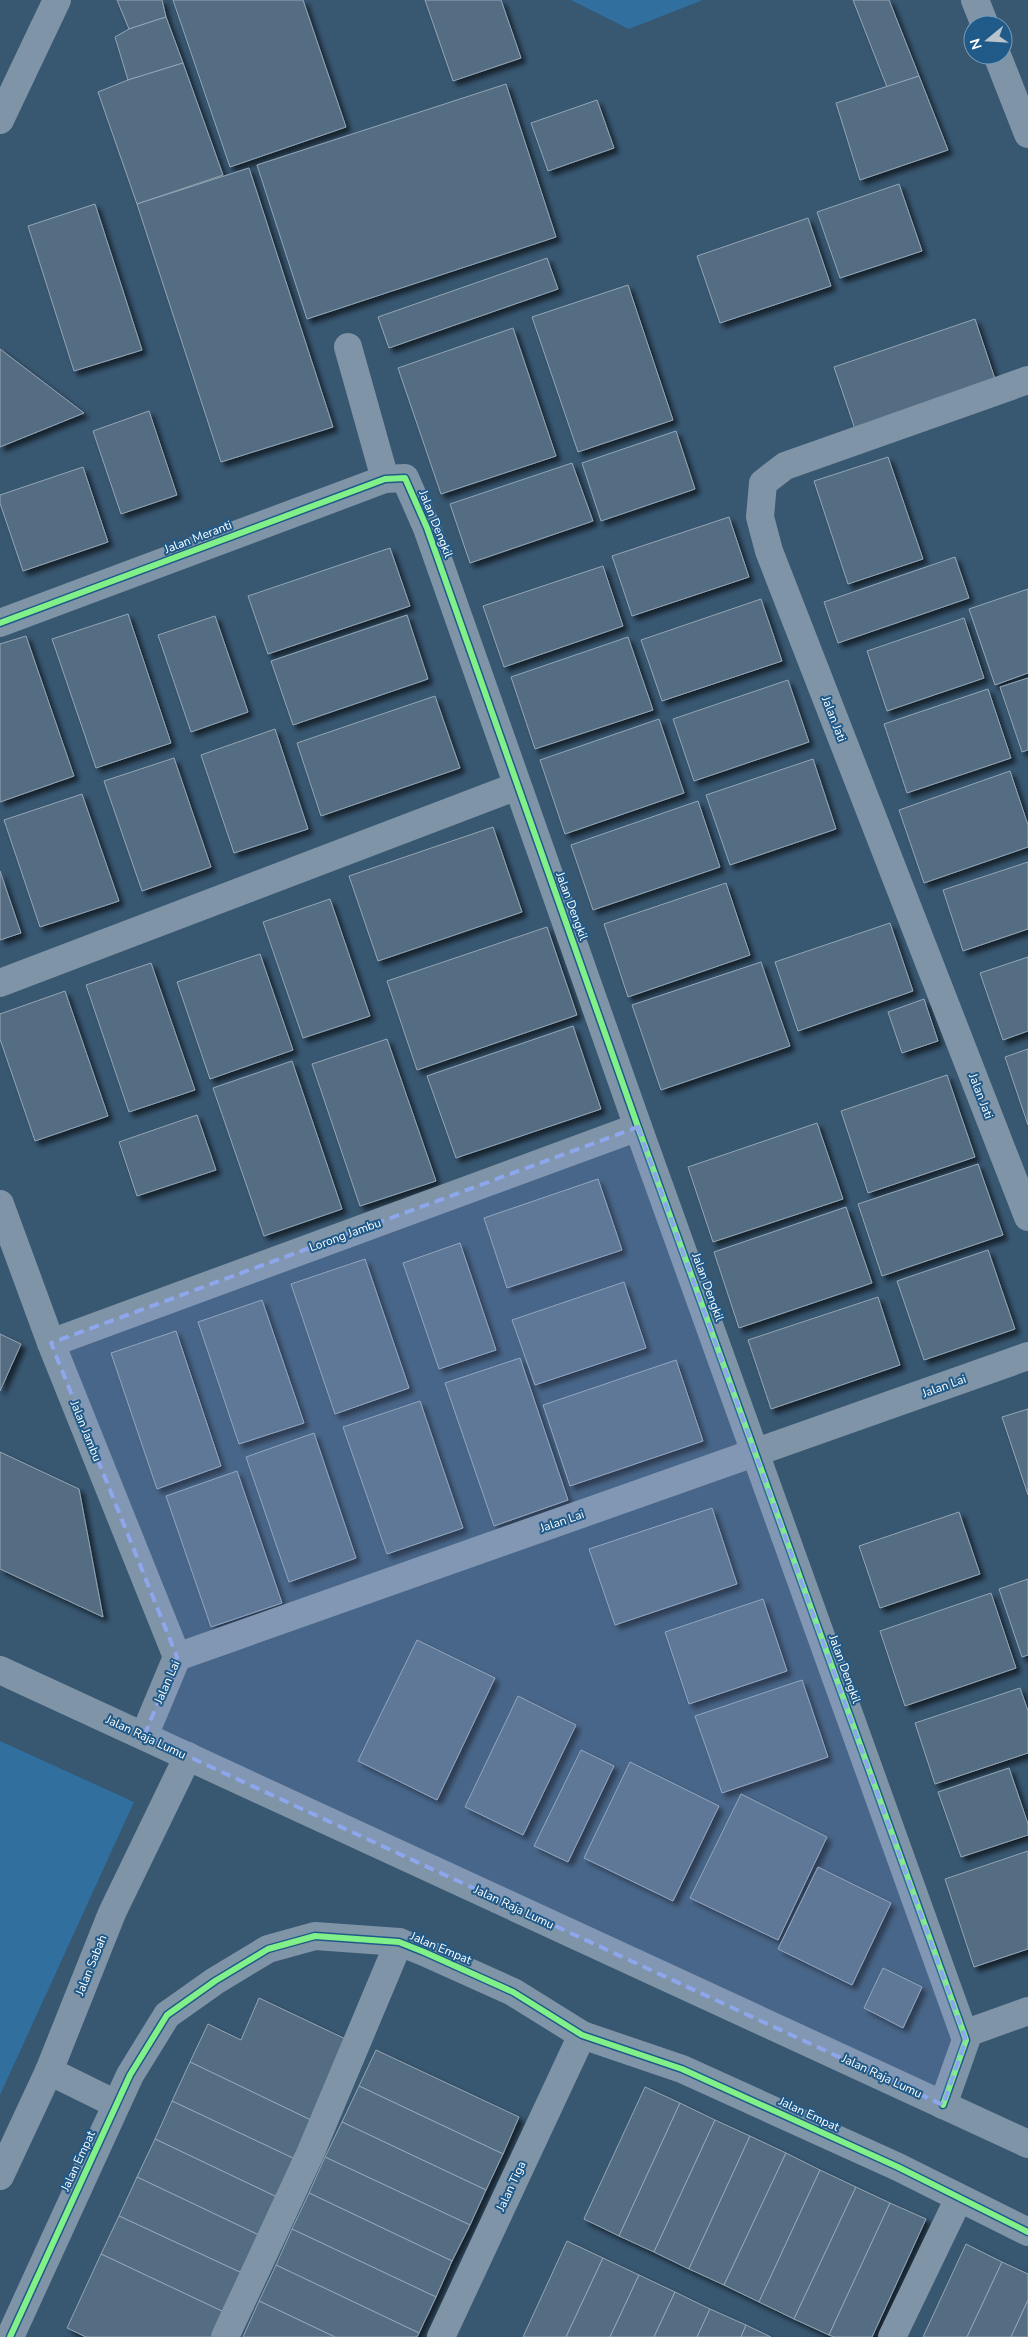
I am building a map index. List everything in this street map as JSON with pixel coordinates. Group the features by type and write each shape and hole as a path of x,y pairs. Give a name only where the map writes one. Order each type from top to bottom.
{"street":[{"path":"0,120 57,0"},
{"path":"975,0 981,15"},
{"path":"1000,65 1028,134"},
{"name":"Jalan Dengkil","path":"348,347 395,478 427,528 638,1127 964,2034 966,2040 943,2105"},
{"name":"Jalan Jati","path":"1028,380 785,466 763,483 760,517 769,551 1028,1217"},
{"name":"Jalan Meranti","path":"0,624 395,478"},
{"path":"0,983 517,786"},
{"name":"Lorong Jambu","path":"51,1343 638,1127"},
{"name":"Jalan Jambu","path":"0,1204 51,1343 177,1657"},
{"name":"Jalan Lai","path":"144,1736 177,1657 1028,1356"},
{"name":"Jalan Raja Lumu","path":"0,1670 1028,2144"},
{"name":"Jalan Sabah","path":"0,2176 49,2071 112,1913 188,1756"},
{"name":"Jalan Empat","path":"10,2337 130,2075 167,2015 215,1981 268,1949 315,1936 398,1942 424,1952 513,1992 582,2035 682,2068 898,2167 1028,2232"},
{"path":"225,2337 310,2154 398,1942"},
{"path":"964,2034 1028,2011"},
{"name":"Jalan Tiga","path":"440,2337 582,2035"},
{"path":"49,2071 116,2104"},
{"path":"892,2337 959,2198"}],"highlighted area":[{"path":"638,1127 966,2040 943,2105 144,1736 177,1657 51,1343"}],"shaded area":[{"path":"571,0 703,0 629,29"},
{"path":"0,1741 134,1802 0,2095"}],"building":[{"path":"117,0 162,0 166,17 129,29"},
{"path":"173,0 303,0 346,127 230,167"},
{"path":"425,0 501,0 521,58 453,81"},
{"path":"853,0 889,0 919,76 887,87"},
{"path":"166,17 183,63 128,80 115,37 129,29"},
{"path":"183,63 223,175 137,204 98,92 128,80"},
{"path":"919,76 948,150 860,180 836,103"},
{"path":"506,84 556,237 307,319 257,165"},
{"path":"597,100 614,148 548,171 531,123"},
{"path":"249,168 333,427 221,462 137,204"},
{"path":"899,184 922,251 840,278 817,212"},
{"path":"95,204 142,350 74,371 28,226"},
{"path":"808,218 831,286 720,323 697,256"},
{"path":"547,258 558,289 389,348 378,317"},
{"path":"628,285 673,420 578,452 532,317"},
{"path":"975,319 996,382 855,429 834,367"},
{"path":"513,328 556,456 441,494 398,368"},
{"path":"0,349 84,413 0,447"},
{"path":"149,411 177,495 121,514 93,431"},
{"path":"676,431 695,489 601,521 582,463"},
{"path":"888,457 923,559 848,584 814,481"},
{"path":"572,463 593,521 470,563 450,504"},
{"path":"83,467 108,542 23,571 0,503 0,495"},
{"path":"729,517 749,577 632,616 612,556"},
{"path":"390,548 410,606 268,654 248,596"},
{"path":"955,557 969,598 838,643 824,602"},
{"path":"603,566 623,626 504,667 483,606"},
{"path":"1028,589 1028,673 995,685 969,609"},
{"path":"761,599 782,661 662,701 641,640"},
{"path":"128,614 171,743 96,768 52,639"},
{"path":"407,615 428,679 293,725 271,661"},
{"path":"215,616 248,712 191,732 158,635"},
{"path":"964,618 984,678 887,711 867,651"},
{"path":"26,636 74,776 0,802 0,644"},
{"path":"628,637 653,710 535,749 511,677"},
{"path":"1028,678 1028,750 1022,752 1000,687"},
{"path":"788,680 809,742 694,781 673,719"},
{"path":"988,689 1011,758 907,793 884,724"},
{"path":"435,696 460,768 321,816 297,743"},
{"path":"659,719 684,793 565,834 540,760"},
{"path":"275,729 308,829 234,853 201,755"},
{"path":"174,758 211,867 142,891 104,781"},
{"path":"813,759 836,829 730,865 706,795"},
{"path":"1010,771 1028,825 1028,847 924,883 899,810"},
{"path":"82,794 119,901 40,927 4,820"},
{"path":"698,801 720,867 593,910 571,845"},
{"path":"493,827 522,912 378,961 349,876"},
{"path":"1028,862 1028,929 963,951 943,890"},
{"path":"0,871 21,933 0,940"},
{"path":"726,883 750,955 628,997 604,924"},
{"path":"330,899 370,1016 303,1038 263,922"},
{"path":"890,923 913,991 798,1031 775,962"},
{"path":"547,927 577,1015 417,1070 387,981"},
{"path":"260,954 293,1050 210,1079 177,982"},
{"path":"1028,957 1028,1031 1003,1040 980,973"},
{"path":"761,962 790,1046 661,1090 632,1005"},
{"path":"151,963 195,1090 129,1112 86,985"},
{"path":"65,991 108,1116 35,1141 0,1039 0,1014"},
{"path":"924,999 938,1041 902,1053 888,1012"},
{"path":"573,1026 601,1109 456,1158 427,1076"},
{"path":"387,1039 436,1181 360,1206 312,1064"},
{"path":"1028,1049 1028,1125 1005,1057"},
{"path":"292,1061 342,1209 264,1236 213,1088"},
{"path":"947,1075 975,1157 868,1193 841,1111"},
{"path":"197,1115 216,1170 137,1196 119,1142"},
{"path":"817,1123 843,1199 713,1242 688,1167"},
{"path":"978,1164 1003,1235 882,1276 858,1204"},
{"path":"598,1179 622,1250 507,1288 484,1218"},
{"path":"846,1207 872,1283 739,1328 714,1252"},
{"path":"460,1243 496,1350 439,1369 403,1263"},
{"path":"988,1250 1015,1329 924,1360 897,1281"},
{"path":"365,1259 409,1388 335,1414 291,1284"},
{"path":"624,1282 646,1348 535,1385 512,1320"},
{"path":"878,1297 900,1365 771,1409 748,1340"},
{"path":"262,1300 304,1423 239,1444 198,1322"},
{"path":"176,1331 221,1466 157,1489 111,1353"},
{"path":"0,1334 21,1344 0,1391"},
{"path":"520,1358 568,1500 494,1526 445,1383"},
{"path":"676,1360 703,1441 570,1486 543,1405"},
{"path":"420,1401 463,1528 387,1554 343,1427"},
{"path":"1028,1409 1028,1495 1002,1417"},
{"path":"314,1433 356,1558 289,1582 246,1457"},
{"path":"0,1452 79,1489 103,1617 0,1569"},
{"path":"237,1471 282,1603 211,1627 166,1496"},
{"path":"712,1508 737,1584 615,1625 589,1549"},
{"path":"959,1512 980,1574 880,1608 859,1546"},
{"path":"1028,1579 1028,1655 1022,1657 999,1589"},
{"path":"991,1593 1016,1668 905,1706 880,1631"},
{"path":"763,1599 787,1671 689,1704 665,1632"},
{"path":"417,1640 495,1678 437,1800 358,1761"},
{"path":"802,1680 828,1757 722,1793 695,1716"},
{"path":"1020,1688 1028,1711 1028,1753 935,1784 915,1723"},
{"path":"518,1696 576,1725 523,1835 465,1807"},
{"path":"581,1750 614,1766 568,1862 534,1846"},
{"path":"630,1762 719,1806 673,1901 584,1858"},
{"path":"1009,1768 1028,1824 1028,1835 961,1857 938,1792"},
{"path":"741,1794 827,1837 778,1940 690,1898"},
{"path":"1028,1851 1028,1949 974,1967 945,1879"},
{"path":"818,1867 891,1903 852,1985 778,1949"},
{"path":"883,1968 922,1987 903,2028 864,2008"},
{"path":"259,1998 352,2042 315,2122 190,2062 208,2024 241,2040"},
{"path":"376,2050 519,2117 503,2154 359,2086"},
{"path":"190,2062 315,2122 297,2160 172,2101"},
{"path":"359,2086 503,2154 486,2190 342,2122"},
{"path":"645,2087 680,2103 619,2236 584,2219"},
{"path":"172,2101 297,2160 279,2198 155,2139"},
{"path":"680,2103 715,2120 654,2252 619,2236"},
{"path":"715,2120 750,2136 689,2269 654,2252"},
{"path":"342,2122 486,2190 470,2225 325,2157"},
{"path":"750,2136 786,2153 724,2285 689,2269"},
{"path":"155,2139 279,2198 261,2236 137,2177"},
{"path":"786,2153 820,2170 759,2302 724,2285"},
{"path":"325,2157 470,2225 452,2261 309,2193"},
{"path":"820,2170 856,2187 794,2319 759,2302"},
{"path":"137,2177 261,2236 244,2274 119,2216"},
{"path":"856,2187 890,2203 829,2335 794,2319"},
{"path":"309,2193 452,2261 436,2297 292,2229"},
{"path":"890,2203 926,2219 872,2337 834,2337 829,2335"},
{"path":"119,2216 244,2274 226,2313 101,2254"},
{"path":"292,2229 436,2297 419,2333 276,2265"},
{"path":"567,2241 603,2258 566,2337 523,2337"},
{"path":"966,2244 1002,2262 967,2337 923,2337"},
{"path":"101,2254 226,2313 215,2337 86,2337 67,2328"},
{"path":"603,2258 639,2275 610,2337 566,2337"},
{"path":"1002,2262 1028,2274 1028,2300 1011,2337 967,2337"},
{"path":"276,2265 419,2333 417,2337 335,2337 259,2301"},
{"path":"639,2275 675,2292 654,2337 610,2337"},
{"path":"675,2292 710,2309 697,2337 654,2337"},
{"path":"1028,2300 1028,2337 1011,2337"},
{"path":"259,2301 335,2337 243,2337"},
{"path":"710,2309 746,2325 741,2337 697,2337"},
{"path":"746,2325 771,2337 741,2337"}],"cycle path":[{"path":"0,623 385,479 405,478 427,528 638,1127 966,2040 943,2105"},
{"path":"10,2337 130,2075 167,2015 215,1981 268,1949 315,1936 399,1942 424,1952 513,1992 582,2035 682,2069 898,2167 1028,2232"}]}
